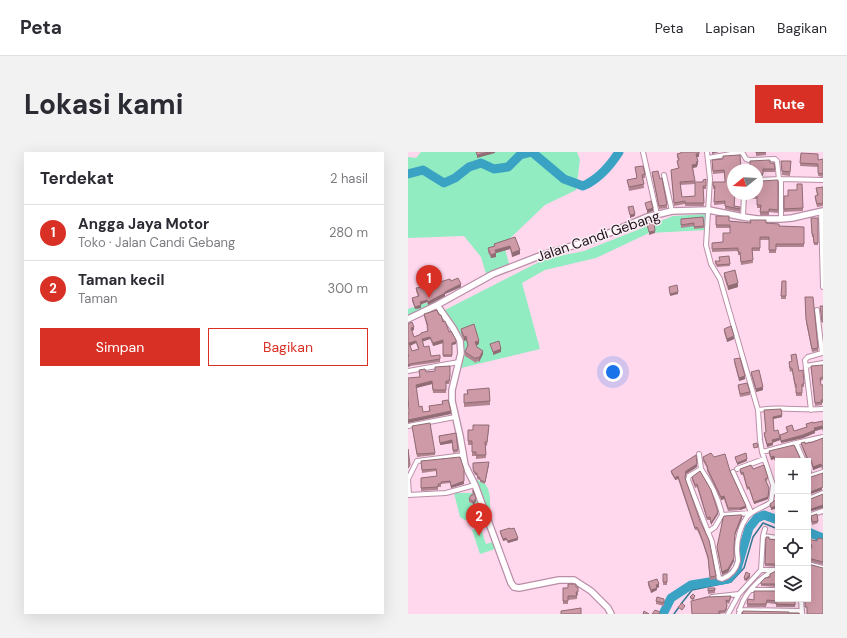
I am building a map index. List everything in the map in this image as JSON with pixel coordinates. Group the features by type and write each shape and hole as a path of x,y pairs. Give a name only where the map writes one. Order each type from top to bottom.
{"main road":[{"name":"Jalan Candi Gebang","path":"408,319 500,272 542,255 595,239 633,222 657,214 672,211 709,210 757,219 781,219 822,211"},
{"path":"437,305 460,341 461,352 452,390 452,401 465,465 475,485 511,583 514,587 519,588 559,580 574,580 591,591 608,608 611,614"}],"street":[{"path":"643,152 657,214"},
{"path":"707,152 710,179 706,246 711,264 720,279 758,410 762,452 775,487 771,502 751,513 722,515"},
{"path":"708,158 742,152 746,159 749,160 776,159 780,179 781,219"},
{"path":"664,175 672,211"},
{"path":"763,180 823,180"},
{"path":"743,217 744,200"},
{"path":"822,211 823,287"},
{"path":"811,410 806,358 822,354 817,310"},
{"path":"408,371 459,362"},
{"path":"806,366 823,363"},
{"path":"758,410 771,408 811,410 823,409"},
{"path":"408,426 455,417"},
{"path":"762,452 823,437"},
{"path":"796,443 803,458"},
{"path":"699,454 701,469 707,477 720,505 722,515 715,528 708,532"},
{"path":"464,455 417,462 408,479 408,495 446,494 475,485"},
{"path":"737,469 764,458"},
{"path":"701,469 688,478 714,547 719,578 722,580 735,570 738,561 738,539 743,524 751,513"},
{"path":"732,472 751,513"},
{"path":"811,474 823,472"},
{"path":"811,498 823,493"},
{"path":"811,515 823,511"},
{"path":"728,614 739,594 761,570 763,536 765,529"},
{"path":"763,536 775,538"},
{"path":"811,565 823,568"},
{"path":"761,570 775,570"},
{"path":"775,571 762,578 751,590 739,612 802,613 801,602"},
{"path":"751,590 775,590"},
{"path":"710,597 739,594"}],"green space":[{"path":"421,152 577,152 580,160 576,190 545,205 504,244 509,264 487,277 481,257 464,236 408,238 408,157 416,158"},
{"path":"708,214 708,230 649,233 596,258 545,270 522,283 540,349 461,368 461,344 456,331 443,311 545,259 584,251 673,216"},
{"path":"435,300 437,309 408,321 408,309"},
{"path":"476,479 485,484 489,491 489,517 477,490"},
{"path":"454,493 473,493 469,502 474,504 479,496 484,515 465,520 460,517"},
{"path":"480,527 486,544 493,542 495,549 480,554 472,530"}],"building":[{"path":"476,152 489,152 477,155"},
{"path":"681,152 699,152 699,154 696,154 697,164 692,165 695,181 680,182 682,197 695,196 695,182 703,182 703,180 706,179 706,186 703,186 704,203 685,203 685,201 674,203 671,170 679,168 677,154"},
{"path":"801,153 818,154 818,160 823,159 823,174 818,173 818,164 800,163"},
{"path":"740,155 741,164 727,164 727,200 734,200 734,206 740,207 740,209 725,206 725,201 714,202 715,186 713,186 713,182 725,182 725,179 724,170 713,171 712,160 723,159 723,156"},
{"path":"770,160 770,163 774,163 775,169 763,169 763,164 750,164 750,161"},
{"path":"781,161 791,161 790,172 782,171"},
{"path":"643,166 645,174 642,175 644,184 629,187 627,180 637,178 635,167"},
{"path":"658,171 660,179 662,178 667,205 659,206 652,172"},
{"path":"778,180 778,210 769,209 769,212 760,212 761,205 757,205 757,200 763,200 763,181"},
{"path":"797,184 802,184 803,208 784,209 784,196 788,196 788,190 797,190"},
{"path":"823,187 823,203 817,204 815,196 818,195 816,188"},
{"path":"651,201 653,208 647,210 645,203"},
{"path":"633,206 635,214 630,215 628,207"},
{"path":"716,216 729,216 729,221 751,223 750,220 766,220 766,223 779,224 779,226 804,227 804,244 776,244 776,250 769,250 769,237 760,237 760,248 752,248 753,260 741,262 738,248 712,249 712,243 723,242 723,233 730,233 730,225 716,225"},
{"path":"703,217 704,226 694,227 694,223 681,225 681,219"},
{"path":"811,218 818,218 818,243 814,243"},
{"path":"654,223 655,231 649,232 647,224"},
{"path":"515,237 520,250 512,253 510,246 495,250 496,253 491,255 488,248 495,246 494,244"},
{"path":"729,256 730,264 717,265 715,261 720,261 719,257"},
{"path":"735,270 738,283 728,286 724,273"},
{"path":"458,278 461,284 428,302 427,300 420,302 421,305 415,307 412,298 419,296 416,288 422,287 423,289 434,285 433,284 450,279 451,281"},
{"path":"782,281 786,281 786,296 781,296"},
{"path":"677,285 678,292 670,294 669,287"},
{"path":"805,297 813,297 818,348 812,349 806,319"},
{"path":"820,306 823,306 823,322 822,322"},
{"path":"437,310 439,315 441,315 449,332 451,331 456,340 456,342 452,343 452,355 443,355 443,340 433,343 430,337 422,339 424,347 429,346 431,356 440,355 440,359 408,365 408,324 412,322 414,327 411,328 414,337 428,331 424,314","holes":["416,341 419,349 412,351 409,343"]},
{"path":"474,324 479,341 475,342 477,347 483,351 479,358 477,357 476,359 465,352 468,345 466,336 464,337 461,329"},
{"path":"731,326 734,336 727,339 724,329"},
{"path":"499,341 501,349 493,352 490,344"},
{"path":"796,354 799,371 803,370 804,384 802,384 802,393 796,393 796,384 789,362 792,361 791,355"},
{"path":"740,358 745,376 739,378 734,359"},
{"path":"823,365 823,377 820,378 821,385 823,385 823,400 821,400 822,402 815,403 811,366"},
{"path":"450,366 450,376 449,381 446,381 446,390 433,390 432,381 416,385 419,407 422,406 423,412 430,411 429,406 443,404 442,401 448,400 451,411 408,420 408,378 420,377 419,370 425,369 426,372 435,371 435,367"},
{"path":"759,370 763,387 756,389 751,372"},
{"path":"747,383 750,392 740,394 738,385"},
{"path":"489,388 490,401 464,403 464,394 468,394 467,390"},
{"path":"781,409 782,415 773,417 774,431 778,430 780,438 772,440 773,443 767,444 764,433 766,432 764,410"},
{"path":"823,421 823,429 822,426 814,428 815,430 803,435 781,441 780,435 788,432 786,427 792,425 794,431 807,427 806,424"},
{"path":"430,423 435,453 417,454 412,426"},
{"path":"473,425 489,425 487,442 485,442 486,455 476,455 476,452 472,452 472,441 468,441 468,430 473,430"},
{"path":"456,433 458,450 453,450 452,440 440,443 439,436"},
{"path":"823,438 823,466 821,464 813,467 811,458 807,458 801,443 810,443"},
{"path":"757,443 758,447 754,448 753,444"},
{"path":"794,445 800,458 775,459 774,456 771,457 769,451"},
{"path":"408,449 410,465 408,468"},
{"path":"711,453 714,457 725,454 730,471 746,506 740,508 728,508 724,496 721,497 703,458"},
{"path":"746,453 747,459 737,463 735,457"},
{"path":"696,455 697,464 686,471 685,478 700,521 709,540 716,576 710,577 708,557 699,531 697,527 695,528 678,476 675,478 671,471"},
{"path":"460,457 464,469 464,481 451,486 450,481 441,482 441,484 438,484 438,487 421,488 421,478 437,476 436,469 422,470 421,461"},
{"path":"489,462 485,482 480,480 477,473 475,473 473,463"},
{"path":"751,465 753,469 764,465 768,478 765,479 769,488 768,497 754,502 749,487 747,487 743,472 741,473 740,469"},
{"path":"700,471 711,490 718,512 711,523 710,517 707,518 697,484 695,485 692,477"},
{"path":"823,473 823,487 811,492 811,477"},
{"path":"473,490 476,498 473,503 473,501 469,499 471,495 473,495"},
{"path":"823,494 823,505 811,509 811,499"},
{"path":"775,500 775,506 771,508 770,504"},
{"path":"817,514 818,521 812,522 811,516"},
{"path":"742,515 735,533 734,558 728,569 722,572 717,547 723,519 722,520 724,516"},
{"path":"514,528 518,538 508,541 506,538 503,539 500,531"},
{"path":"766,537 769,537 769,539 775,540 775,564 765,564"},
{"path":"818,538 823,539 823,562 811,559 811,540 817,541"},
{"path":"811,565 823,568 823,614 807,614 807,607 805,607 805,602 811,602"},
{"path":"746,572 750,574 746,579 744,578"},
{"path":"775,572 775,584 761,584 765,578 770,577 770,574"},
{"path":"663,574 667,574 667,582 663,582"},
{"path":"657,579 659,584 656,585 657,588 651,590 648,582"},
{"path":"568,584 576,584 576,587 578,587 578,592 576,592 577,596 568,596 568,601 563,601 563,588 568,588"},
{"path":"708,588 715,588 715,590 708,591"},
{"path":"754,591 775,591 775,601 767,600 766,604 747,604 748,599 754,600"},
{"path":"693,594 695,596 693,599 690,597"},
{"path":"731,596 729,601 726,600 727,606 725,611 719,611 719,614 692,614 691,601 707,597"},
{"path":"657,597 664,599 664,603 656,601"},
{"path":"776,602 795,602 795,605 776,604"},
{"path":"682,603 685,606 682,610 678,607"},
{"path":"581,608 581,614 561,614 561,611"},
{"path":"655,610 660,612 659,614 652,614"},
{"path":"743,611 789,612 799,614 742,614"}],"waterway":[{"path":"408,174 423,170 444,183 455,178 469,167 481,163 494,169 508,167 520,155 532,152 564,179 583,186 604,172 619,152"},
{"path":"663,614 671,598 691,585 728,579 737,569 749,528 757,518 764,515 775,519"},
{"path":"681,604 692,590 731,582 744,568 753,537 763,523 775,528"},
{"path":"811,533 823,538"},
{"path":"674,614 679,607"}],"place":[{"name":"Angga Jaya Motor","path":"429,298"},
{"name":"Taman kecil","path":"479,536"}]}
